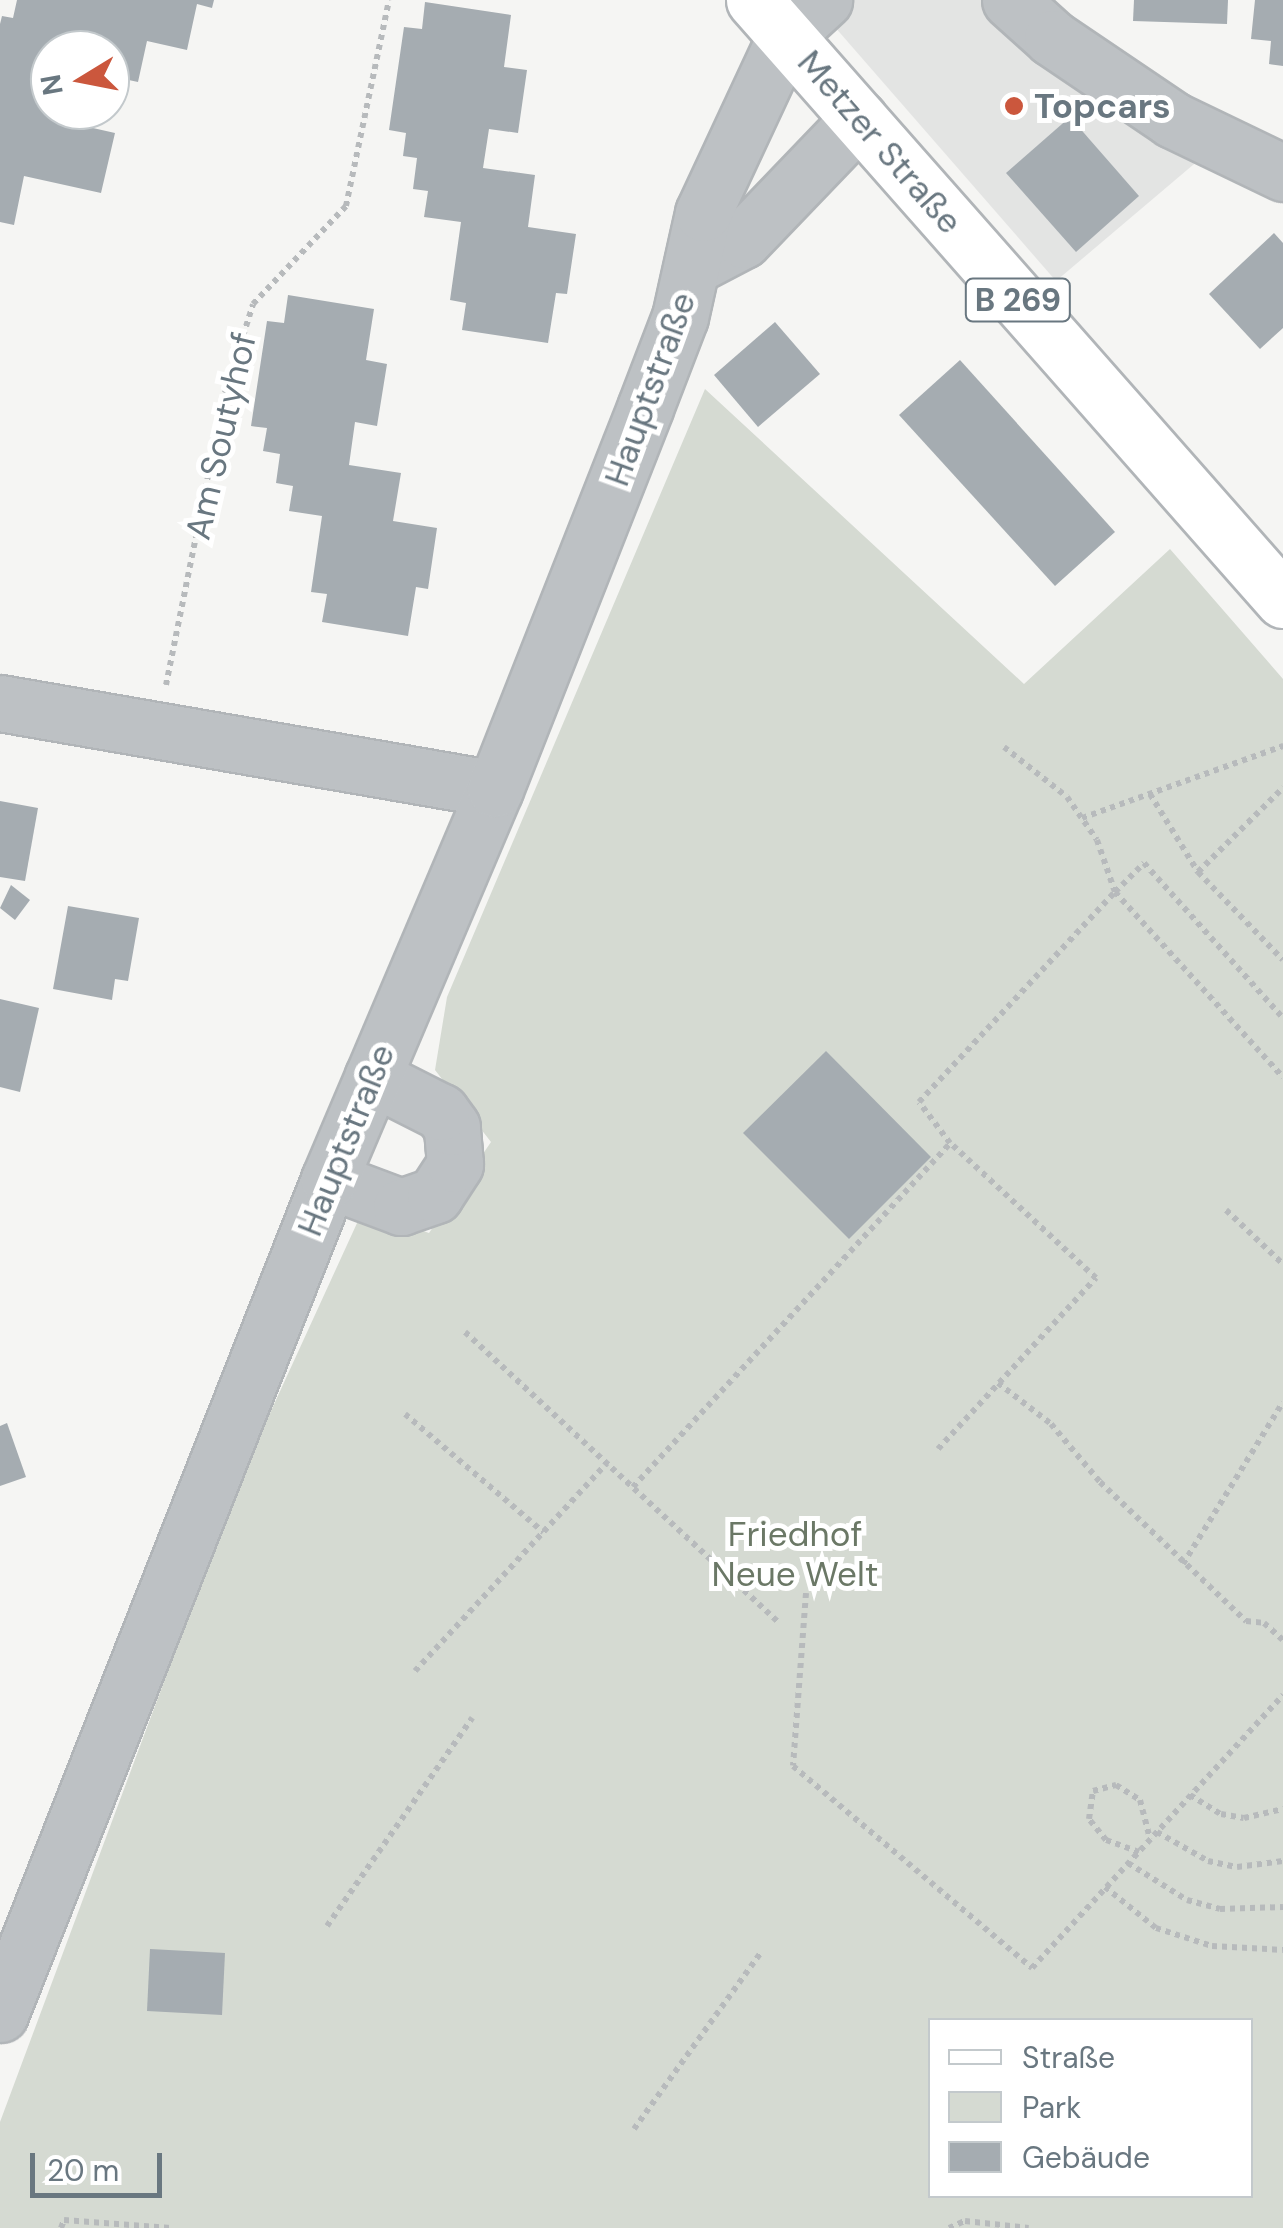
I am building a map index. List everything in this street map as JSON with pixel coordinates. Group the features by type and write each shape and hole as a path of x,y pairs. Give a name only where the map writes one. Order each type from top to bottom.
{"main road":[{"name":"Metzer Straße","path":"788,12 859,120 1283,600"}],"street":[{"path":"1010,0 1052,38 1174,120 1283,174"},
{"name":"Hauptstraße","path":"0,2014 329,1180 495,789 646,408 693,266 703,212 788,12"},
{"name":"Hauptstraße","path":"693,266 743,240 859,120"},
{"path":"0,703 495,789"},
{"path":"329,1180 401,1207 435,1195 455,1164 452,1128 441,1112 372,1077"}],"path":[{"name":"Am Soutyhof","path":"157,730 236,357 253,304 346,206 389,0"},
{"path":"1082,818 1283,746"},
{"path":"1004,747 1067,796 1082,818 1115,892 1283,1077"},
{"path":"1198,872 1283,788"},
{"path":"1150,794 1198,872 1283,960"},
{"path":"938,1448 1096,1278 950,1143 920,1102 1144,863 1283,1018"},
{"path":"633,1487 950,1143"},
{"path":"1226,1210 1283,1264"},
{"path":"465,1332 778,1622"},
{"path":"998,1384 1051,1424 1183,1564 1246,1621 1264,1623 1283,1640"},
{"path":"1183,1564 1283,1402"},
{"path":"405,1414 543,1532"},
{"path":"415,1671 607,1463"},
{"path":"806,1592 793,1766 1032,1968 1283,1694"},
{"path":"328,1926 472,1718"},
{"path":"1138,1852 1106,1840 1089,1818 1092,1790 1116,1784 1140,1800 1150,1839"},
{"path":"1190,1796 1220,1814 1244,1818 1283,1809"},
{"path":"1157,1832 1208,1861 1237,1867 1283,1861"},
{"path":"1128,1863 1187,1900 1220,1909 1283,1907"},
{"path":"1105,1888 1156,1928 1212,1946 1283,1950"},
{"path":"634,2128 762,1952"},
{"path":"61,2228 64,2220 171,2228"},
{"path":"950,2228 965,2220 1029,2228"}],"shaded area":[{"name":"Topcars","path":"845,0 993,0 1200,159 1056,281 827,18"}],"green space":[{"name":"Friedhof Neue Welt","path":"705,389 1024,684 1170,549 1283,679 1283,2228 0,2228 0,2122 238,1483 363,1210 429,1233 491,1142 435,1070 447,997"}],"building":[{"path":"17,0 214,0 212,8 197,4 187,50 147,41 138,82 130,80 130,30 30,30 30,130 115,133 101,193 24,176 14,225 0,222 0,24 2,16 13,18"},
{"path":"1134,0 1228,0 1227,24 1133,21"},
{"path":"1255,0 1283,0 1283,66 1269,64 1271,41 1251,39"},
{"path":"425,2 511,15 504,67 527,70 518,133 489,129 483,168 535,175 528,227 576,234 567,294 556,293 548,343 462,330 466,303 450,300 461,222 424,217 428,191 413,189 417,158 403,156 406,133 389,130 404,27 422,29"},
{"path":"1070,117 1139,196 1076,252 1006,173"},
{"path":"1274,233 1283,243 1283,328 1260,349 1209,294"},
{"path":"288,295 374,309 366,360 387,364 377,426 355,422 349,465 401,473 393,521 437,528 428,589 416,587 408,636 322,622 327,594 311,592 322,516 289,511 293,486 276,483 280,454 263,451 267,428 251,426 267,321 284,323"},
{"path":"775,322 820,374 758,427 714,375"},
{"path":"960,360 1115,532 1055,586 899,415"},
{"path":"0,801 38,808 25,881 0,877"},
{"path":"11,885 30,900 15,920 0,908"},
{"path":"68,906 139,918 128,981 115,979 112,1000 53,989"},
{"path":"0,999 39,1008 20,1092 0,1087"},
{"path":"826,1051 931,1157 849,1239 743,1133"},
{"path":"7,1423 26,1477 0,1486 0,1426"},
{"path":"150,1949 225,1953 222,2015 147,2011"}],"place":[{"name":"Topcars","path":"1014,106"}]}
